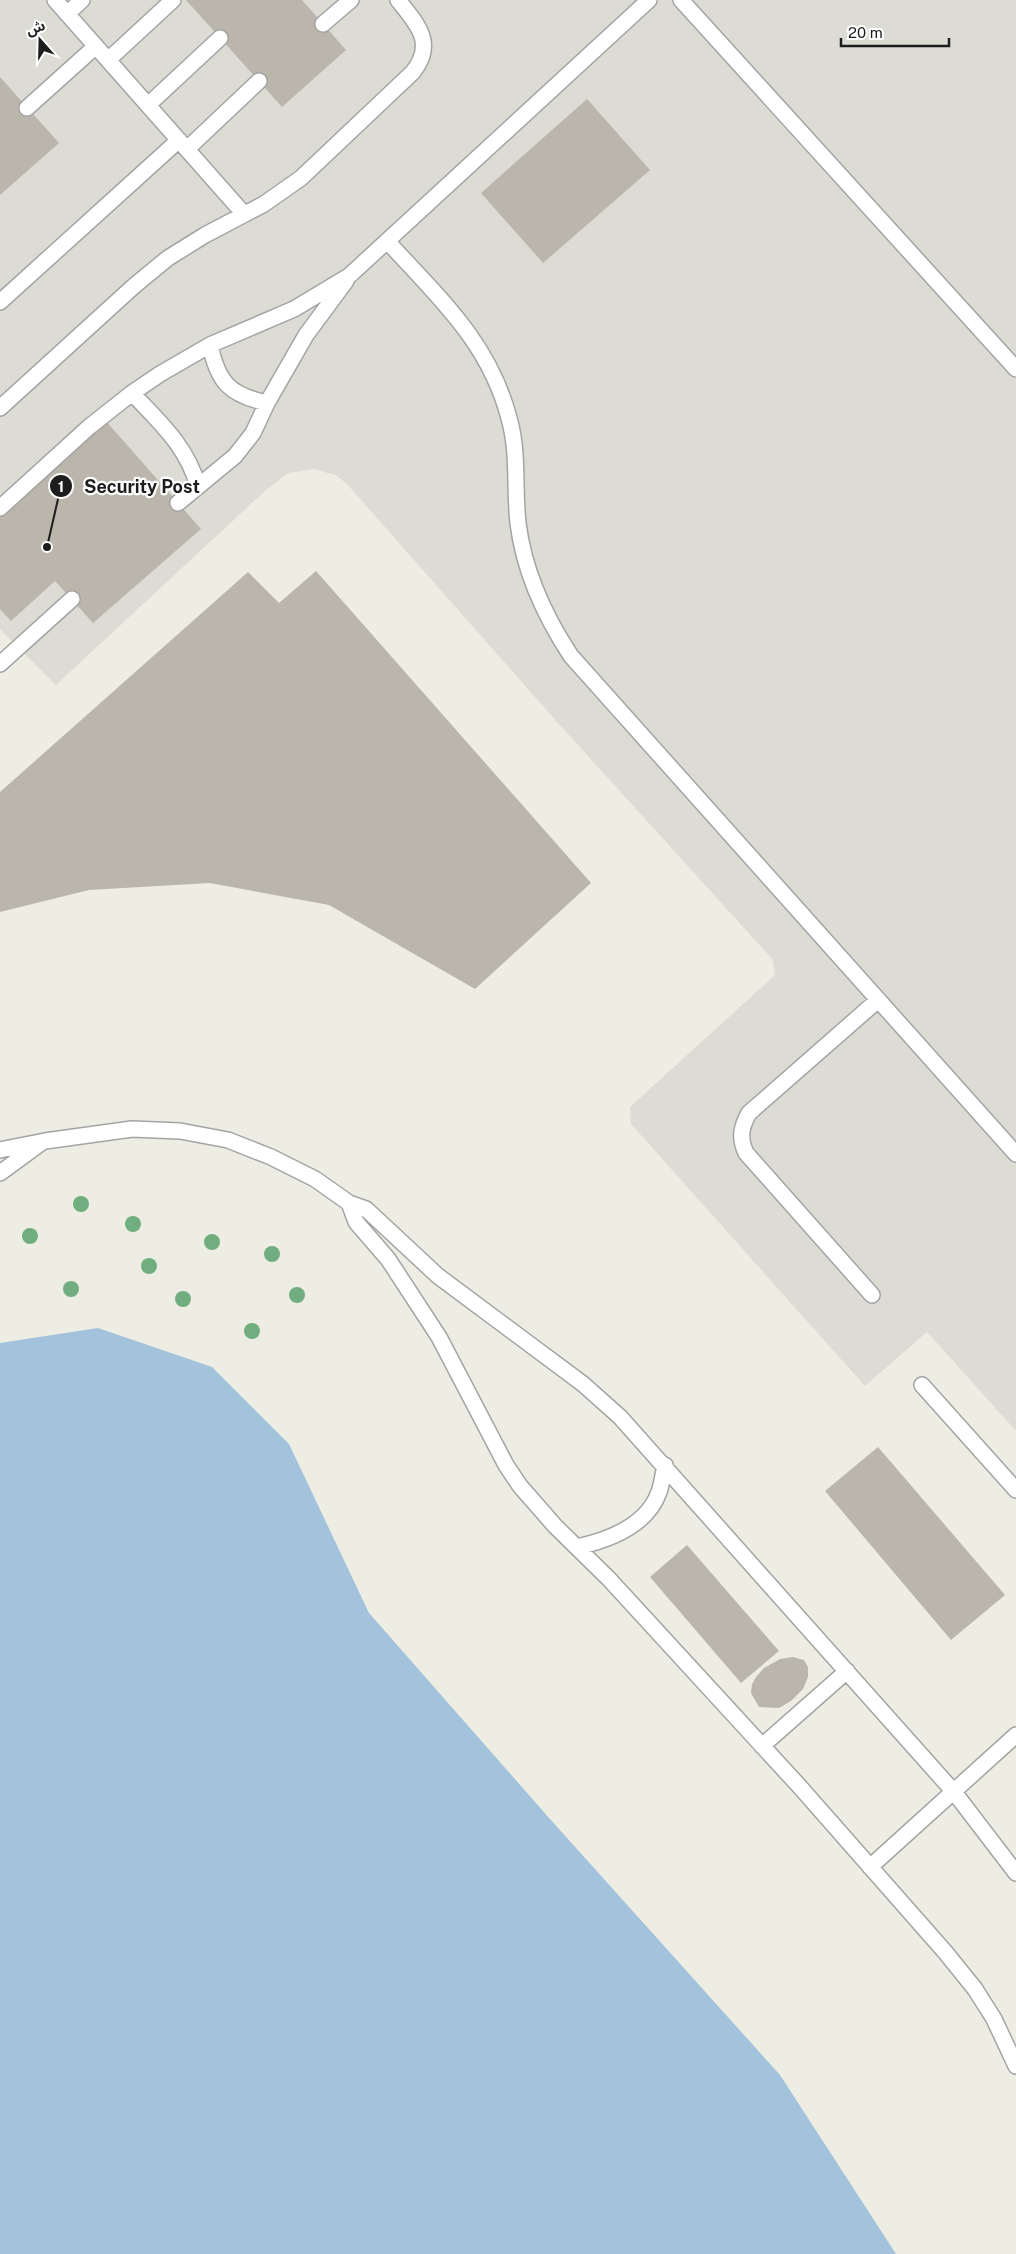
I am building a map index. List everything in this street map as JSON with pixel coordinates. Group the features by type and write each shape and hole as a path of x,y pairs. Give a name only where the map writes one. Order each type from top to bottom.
{"lane":[{"path":"55,0 244,214"},
{"path":"67,14 82,0"},
{"path":"108,60 173,0"},
{"path":"323,24 352,0"},
{"path":"0,408 134,286 168,258 205,235 264,204 301,178 420,64 424,44 422,34 398,0"},
{"path":"0,508 90,427 132,393 210,345 294,309 349,276 649,0"},
{"path":"681,0 1016,369"},
{"path":"148,105 220,38"},
{"path":"27,108 96,46"},
{"path":"0,302 259,81"},
{"path":"388,242 465,325 485,356 498,385 509,418 516,455 518,523 525,558 535,593 551,625 571,656 1016,1154"},
{"path":"178,503 235,456 253,433 267,403 306,335 349,276"},
{"path":"210,345 213,360 231,391 251,400 267,403"},
{"path":"132,393 182,448 193,467 198,486"},
{"path":"0,664 72,599"},
{"path":"872,1294 746,1153 741,1136 743,1123 749,1113 878,1000"},
{"path":"0,1150 45,1141 132,1129 180,1131 228,1140 315,1179 349,1202 366,1209 438,1276 583,1384 620,1417 665,1465 954,1792 1016,1873"},
{"path":"0,1173 45,1141"},
{"path":"349,1202 356,1222 388,1259 439,1337 511,1472 538,1508 577,1547 762,1746 975,1989 994,2019 1016,2066"},
{"path":"922,1385 1016,1490"},
{"path":"577,1547 600,1542 618,1535 630,1527 650,1508 659,1492 665,1465"},
{"path":"762,1746 847,1671"},
{"path":"870,1867 1016,1734"}],"shaded area":[{"path":"0,0 1016,0 1016,1431 927,1332 865,1386 631,1124 630,1107 775,975 773,960 558,723 346,483 335,475 314,469 288,473 266,490 56,685 0,629"}],"water":[{"path":"98,1328 212,1367 289,1444 369,1613 550,1819 780,2075 896,2254 0,2254 0,1343"}],"building":[{"path":"186,0 302,0 346,50 282,107"},
{"path":"0,77 59,143 0,195"},
{"path":"587,99 650,170 543,263 481,193"},
{"path":"105,420 201,529 93,623 55,581 11,621 0,609 0,512"},
{"path":"316,571 591,883 475,989 329,905 210,883 89,890 0,912 0,792 248,572 279,603"},
{"path":"878,1447 1005,1595 951,1640 825,1491"},
{"path":"687,1545 779,1651 741,1683 650,1577"},
{"path":"793,1657 804,1660 808,1667 808,1677 803,1689 791,1701 779,1708 759,1707 751,1693 752,1684 756,1677 764,1668 780,1659"}],"place":[{"name":"Security Post","path":"47,547"}]}
